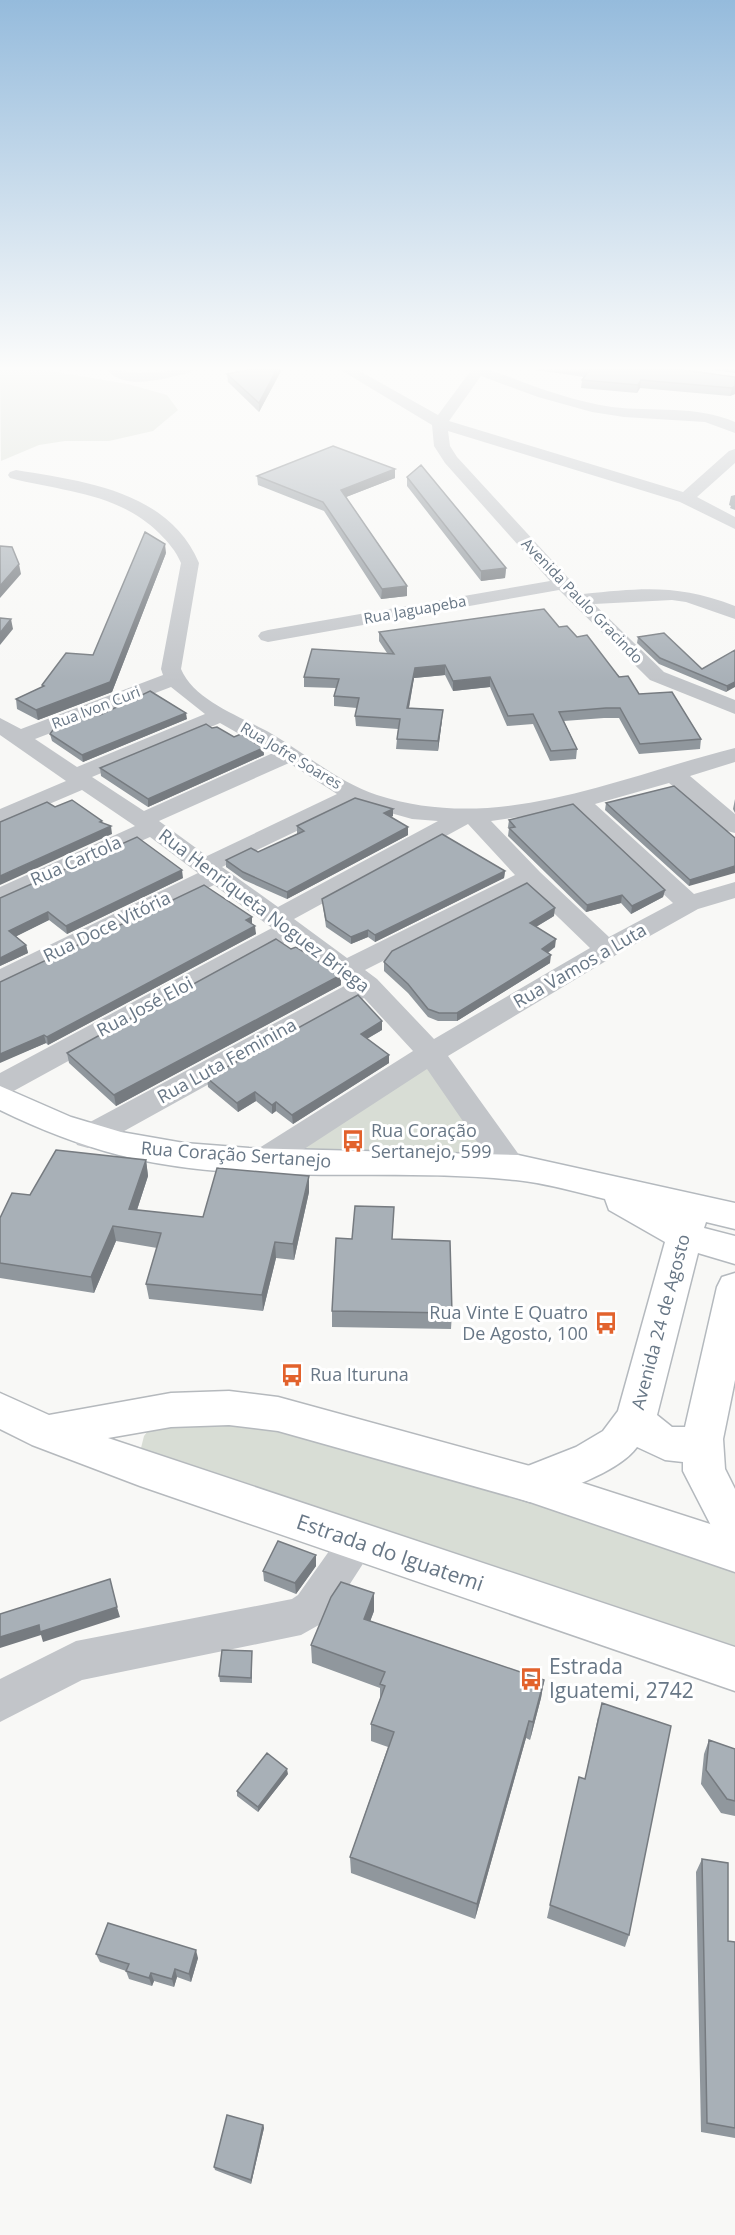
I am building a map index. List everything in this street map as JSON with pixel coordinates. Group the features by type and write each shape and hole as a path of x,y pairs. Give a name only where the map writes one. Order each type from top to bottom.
{"street":[{"name":"Avenida Paulo Gracindo","path":"463,473 563,584 645,668 657,676 734,707"},
{"path":"605,473 686,498 735,524"},
{"path":"686,498 714,473"},
{"path":"16,475 90,489 142,508 159,521 183,549 190,563 190,570 171,669 172,679"},
{"name":"Rua Jaguapeba","path":"268,636 563,584"},
{"path":"578,600 636,594 687,596 735,614"},
{"name":"Rua Jofre Soares","path":"172,679 181,688 222,715 355,794 394,807 470,817 518,813 577,800 735,755"},
{"name":"Rua Ivon Curi","path":"10,731 172,679"},
{"path":"0,818 79,779 222,715"},
{"name":"Rua Henriqueta Noguez Briega","path":"10,731 147,823 356,977 431,1053 511,1167"},
{"name":"Rua Cartola","path":"0,896 290,754"},
{"path":"673,774 735,826"},
{"name":"Rua Doce Vitória","path":"0,980 355,794"},
{"path":"577,800 689,904"},
{"path":"470,817 607,949"},
{"name":"Rua José Eloi","path":"0,1086 470,817"},
{"name":"Rua Luta Feminina","path":"88,1137 356,977 531,877"},
{"name":"Rua Vamos a Luta","path":"264,1160 431,1053 607,949 689,904 735,890"},
{"name":"Rua Coração Sertanejo","path":"0,1097 35,1117 88,1137 177,1154 264,1160 511,1167 588,1182 688,1221 735,1250"},
{"name":"Rua Coração Sertanejo","path":"688,1221 735,1216"},
{"name":"Avenida 24 de Agosto","path":"530,1484 590,1459 617,1443 636,1419 688,1221"},
{"path":"735,1287 702,1439 704,1471 735,1530"},
{"path":"46,1433 171,1410 229,1408 278,1414 530,1484 735,1552"},
{"name":"Estrada do Iguatemi","path":"0,1410 46,1433 140,1468 735,1669"},
{"path":"140,1468 139,1456 144,1436 153,1424 171,1410"},
{"path":"636,1419 651,1436 672,1445 693,1444 702,1439"},
{"path":"0,1701 76,1661 301,1616 312,1608 358,1542"}],"shaded area":[{"path":"430,1055 505,1165 269,1159"},
{"path":"229,1408 735,1552 735,1669 139,1456 144,1436 153,1424"}],"building":[{"path":"264,473 384,473 341,490 407,586 382,589 323,502 257,476"},
{"path":"411,473 428,473 506,568 481,571 407,477"},
{"path":"145,532 165,544 110,682 36,710 16,699 44,686 42,685 66,653 93,655"},
{"path":"0,546 12,547 19,564 0,586"},
{"path":"544,609 559,627 567,626 577,637 587,635 619,677 628,676 639,694 672,692 701,739 640,744 620,708 606,708 559,712 577,749 551,751 533,714 508,716 490,677 453,681 445,665 415,668 407,708 443,710 438,741 397,739 400,719 355,716 359,698 334,696 339,679 304,677 312,649 394,654 379,632"},
{"path":"0,618 11,619 0,633"},
{"path":"664,633 702,669 735,650 735,682 727,686 660,658 638,637"},
{"path":"150,691 186,713 82,755 50,734 55,727 102,709 100,715"},
{"path":"206,724 212,728 217,727 234,737 241,734 263,748 148,799 100,768"},
{"path":"674,786 735,838 735,866 690,880 606,803"},
{"path":"355,798 393,809 384,813 408,827 287,892 243,872 226,860 251,848 258,852 304,831 297,826"},
{"path":"72,800 102,821 100,822 111,826 0,876 0,822 47,802 55,807"},
{"path":"573,804 665,890 632,906 622,895 587,905 509,828 515,827 509,820"},
{"path":"442,834 505,871 375,935 368,930 351,937 326,920 322,899"},
{"path":"137,837 182,870 66,926 48,912 9,931 26,945 0,958 0,898"},
{"path":"527,883 555,908 530,923 556,939 542,949 551,955 457,1013 439,1013 428,1009 408,984 384,962 392,951"},
{"path":"204,885 252,917 246,920 255,926 47,1037 44,1035 0,1054 0,982"},
{"path":"276,939 291,949 296,947 341,975 114,1095 67,1053"},
{"path":"358,995 382,1021 361,1034 389,1055 292,1115 276,1102 272,1105 255,1092 237,1103 207,1078"},
{"path":"56,1150 146,1160 129,1209 203,1217 217,1168 309,1176 293,1244 275,1242 262,1295 146,1284 161,1233 113,1226 91,1277 0,1263 0,1218 12,1193 30,1195"},
{"path":"355,1206 394,1207 392,1239 450,1241 452,1313 332,1311 336,1238 352,1239"},
{"path":"278,1541 316,1555 295,1583 263,1571"},
{"path":"110,1579 117,1607 40,1632 39,1625 0,1637 0,1614"},
{"path":"341,1582 374,1593 364,1619 544,1680 533,1722 529,1721 477,1904 350,1857 394,1732 371,1724 385,1686 380,1684 385,1672 311,1645 331,1597"},
{"path":"222,1650 252,1651 251,1678 219,1676"},
{"path":"602,1703 671,1726 629,1935 550,1905 579,1777 585,1779"},
{"path":"709,1740 735,1749 735,1801 727,1799 706,1770"},
{"path":"267,1753 287,1769 258,1807 237,1791"},
{"path":"702,1859 728,1863 728,1941 735,1942 735,2128 707,2123"},
{"path":"108,1923 196,1950 189,1974 175,1969 172,1979 151,1973 149,1978 126,1971 129,1964 96,1954"},
{"path":"227,2115 263,2125 251,2180 214,2167"}],"place":[{"name":"Rua Coração Sertanejo, 599","path":"353,1141"},
{"name":"Rua Vinte E Quatro De Agosto, 100","path":"606,1323"},
{"name":"Rua Ituruna","path":"292,1375"},
{"name":"Estrada Iguatemi, 2742","path":"531,1679"}]}
